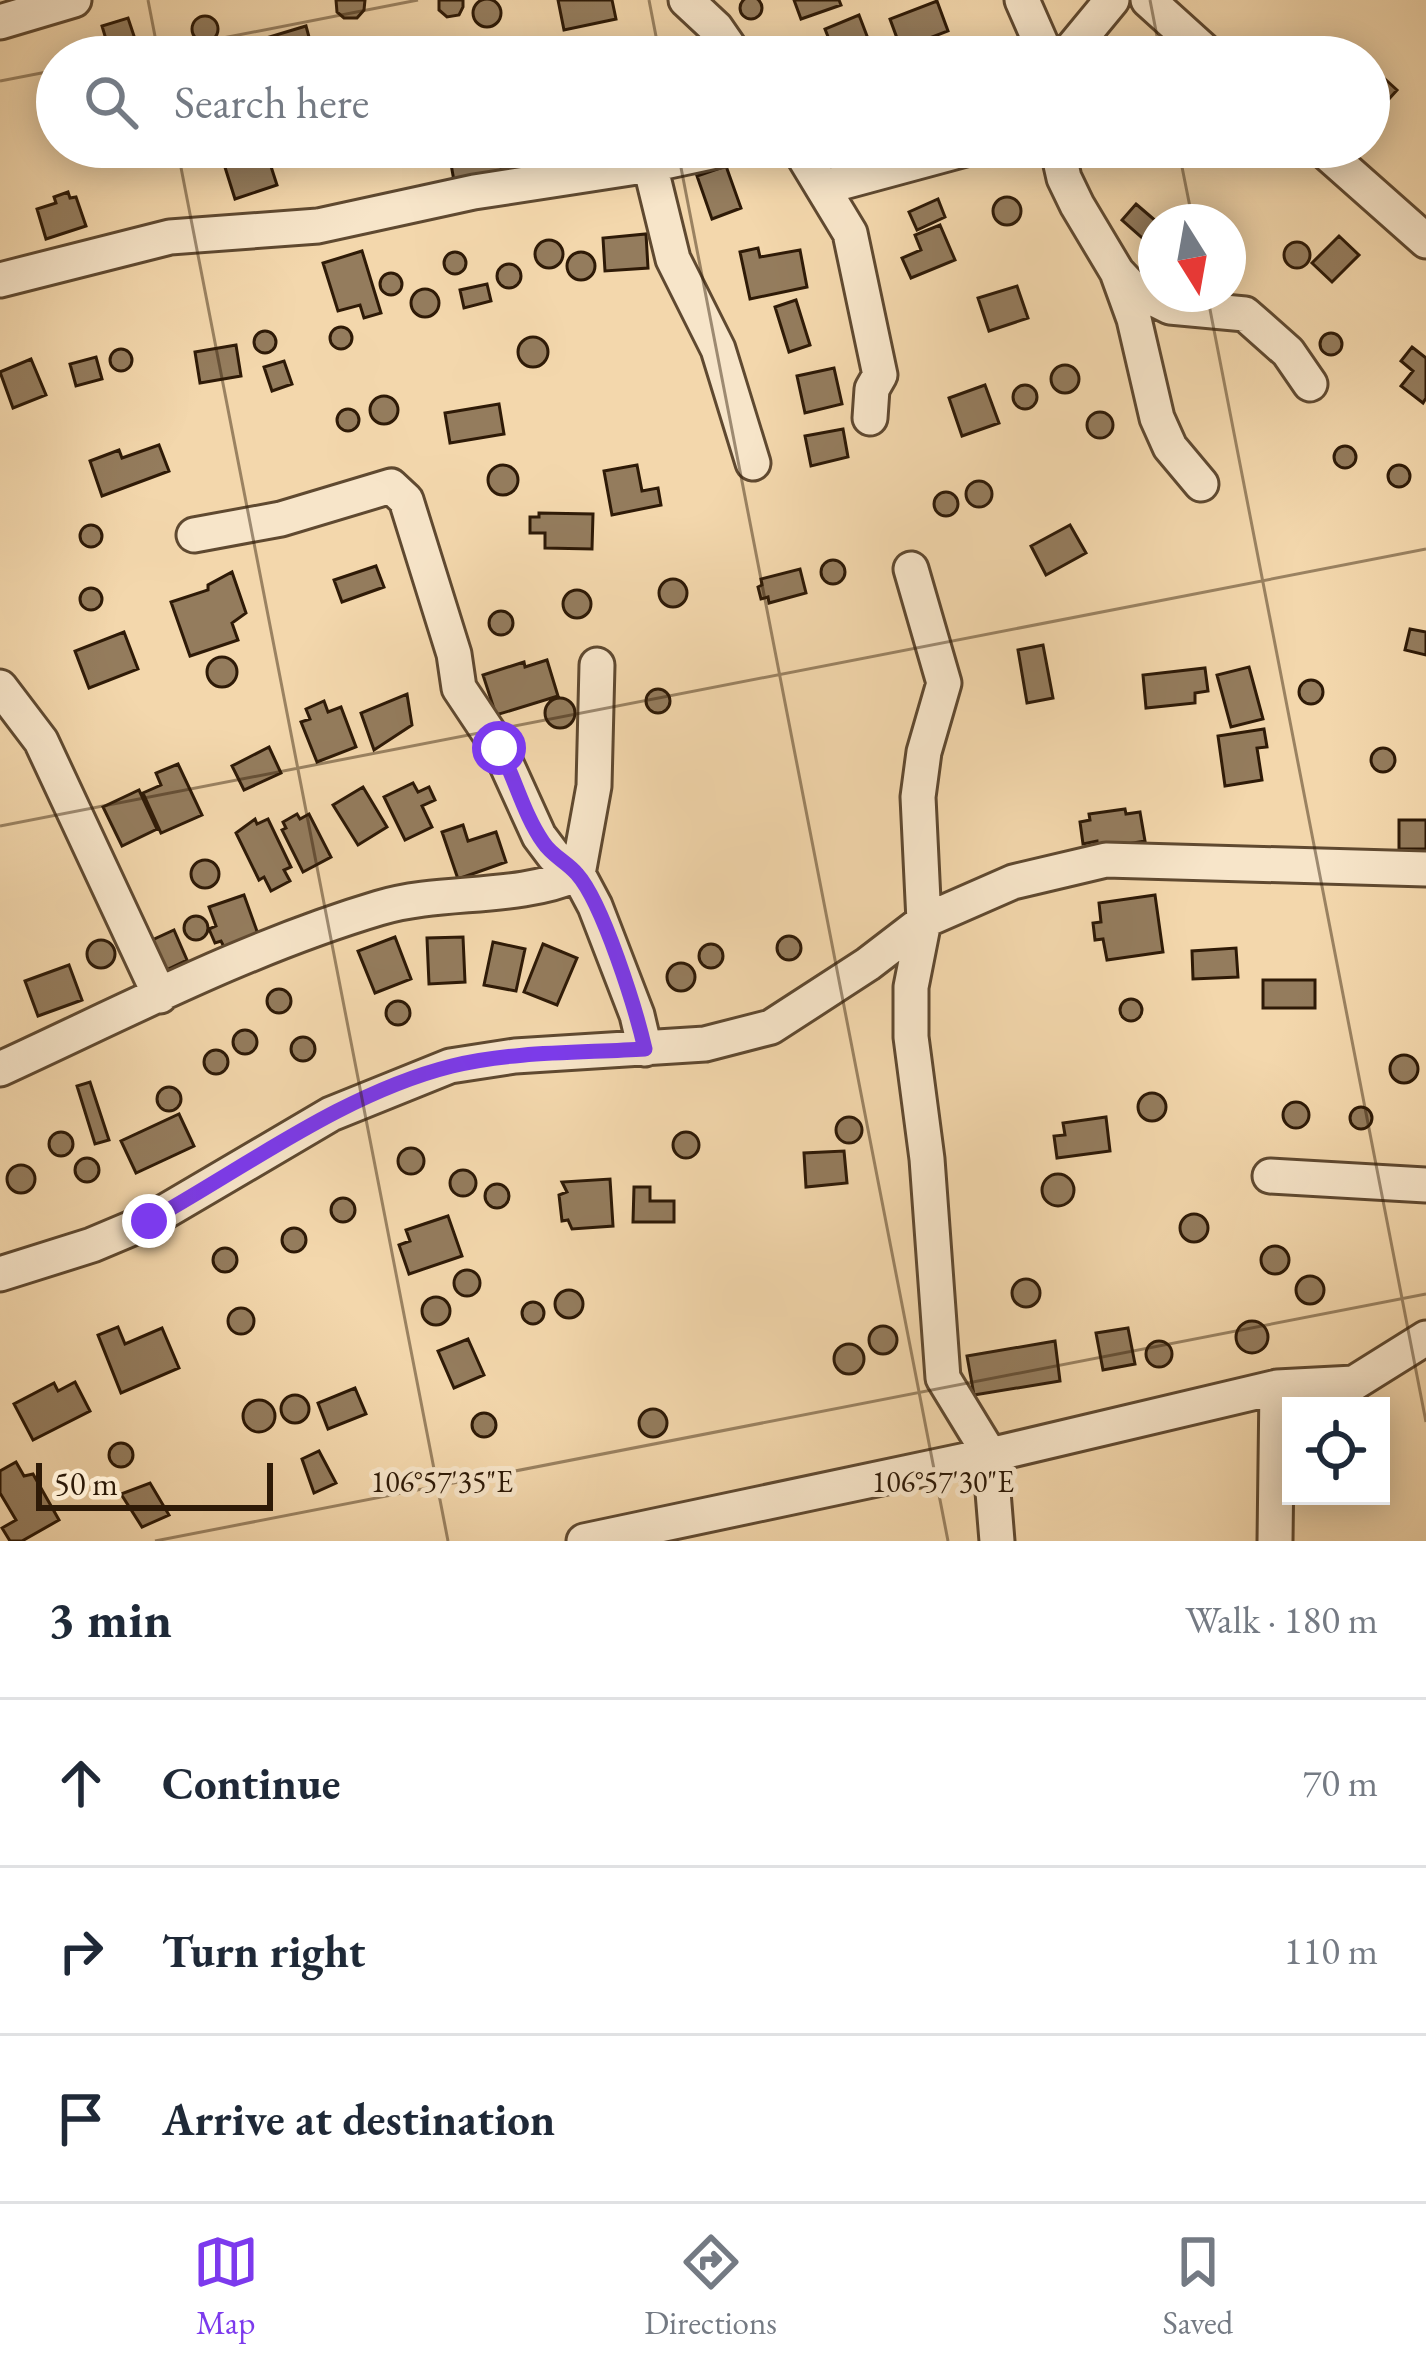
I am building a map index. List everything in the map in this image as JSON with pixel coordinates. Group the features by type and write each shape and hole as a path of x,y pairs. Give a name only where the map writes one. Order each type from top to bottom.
{"street":[{"path":"0,22 74,0"},
{"path":"686,0 722,36"},
{"path":"1022,0 1038,36"},
{"path":"1082,36 1112,0"},
{"path":"1148,0 1187,36"},
{"path":"0,280 170,237 318,226 474,192 630,168"},
{"path":"651,168 673,259 718,349 753,463"},
{"path":"812,168 850,233 880,375 872,389 870,418"},
{"path":"825,187 895,168"},
{"path":"1062,168 1077,206 1132,288 1170,307 1245,314 1288,352 1310,384"},
{"path":"1344,168 1426,241"},
{"path":"1117,272 1157,418 1170,447 1201,484"},
{"path":"194,535 281,519 391,486 399,490 448,634 459,688 499,748 544,844 578,874 595,906 645,1049"},
{"path":"911,569 944,683 924,752 918,797 924,921 911,987 911,1037 927,1159 943,1378 990,1455 998,1541"},
{"path":"578,874 594,786 597,665"},
{"path":"0,687 40,741 160,996"},
{"path":"0,1274 149,1221 331,1114 423,1075 483,1060 645,1049 739,1038 771,1027 924,921 1013,882 1106,860 1426,869"},
{"path":"0,1069 261,950 387,906 532,887 578,874"},
{"path":"1270,1176 1426,1185"},
{"path":"584,1541 990,1455 1277,1387 1354,1382 1426,1338"},
{"path":"1275,1541 1277,1387"}],"building":[{"path":"487,-1 497,3 501,13 497,23 487,27 477,23 473,13 477,3"},
{"path":"336,0 365,0 364,10 357,18 344,18 337,12"},
{"path":"439,0 463,0 459,15 447,17 439,10"},
{"path":"558,0 612,0 616,19 564,30"},
{"path":"743,0 759,0 759,16 743,16"},
{"path":"794,0 839,0 841,5 801,19"},
{"path":"937,1 948,31 935,36 896,36 890,19"},
{"path":"859,15 867,36 828,36 825,29"},
{"path":"200,17 210,17 217,24 216,36 193,34 193,24"},
{"path":"128,18 134,36 105,36 102,26"},
{"path":"306,26 309,36 273,36"},
{"path":"225,168 271,168 277,185 235,199"},
{"path":"452,168 501,168 502,172 454,181"},
{"path":"727,168 741,208 712,219 697,176"},
{"path":"68,192 70,198 76,197 86,226 46,239 37,209 56,203 54,197"},
{"path":"1007,197 1017,201 1021,211 1017,221 1007,225 997,221 993,211 997,201"},
{"path":"938,199 945,217 917,230 909,212"},
{"path":"1136,204 1138,206 1138,234 1122,220"},
{"path":"940,225 955,260 911,278 902,258 921,250 915,235"},
{"path":"646,234 648,268 605,271 603,238"},
{"path":"1339,236 1359,255 1332,282 1312,263"},
{"path":"549,240 559,244 563,254 559,264 549,268 539,264 535,254 539,244"},
{"path":"1297,242 1310,255 1297,268 1284,255"},
{"path":"758,248 760,257 800,250 807,287 750,299 740,252"},
{"path":"362,251 381,313 364,318 360,305 338,311 323,263"},
{"path":"455,252 466,263 455,274 444,263"},
{"path":"581,252 591,256 595,266 591,276 581,280 571,276 567,266 571,256"},
{"path":"509,264 521,276 509,288 497,276"},
{"path":"391,273 402,284 391,295 380,284"},
{"path":"487,284 491,301 464,308 460,290"},
{"path":"1017,286 1028,318 989,331 978,298"},
{"path":"425,289 435,293 439,303 435,313 425,317 415,313 411,303 415,293"},
{"path":"796,300 810,345 789,352 775,307"},
{"path":"341,327 352,338 341,349 330,338"},
{"path":"265,331 276,342 265,353 254,342"},
{"path":"1331,333 1342,344 1331,355 1320,344"},
{"path":"533,337 548,352 533,367 518,352"},
{"path":"236,345 241,376 200,383 195,352"},
{"path":"1412,347 1426,358 1423,403 1401,386 1413,371 1401,361"},
{"path":"121,349 132,360 121,371 110,360"},
{"path":"96,357 102,379 76,386 70,364"},
{"path":"31,359 46,395 13,408 0,372"},
{"path":"284,361 292,384 272,391 264,367"},
{"path":"1065,365 1075,369 1079,379 1075,389 1065,393 1055,389 1051,379 1055,369"},
{"path":"834,368 842,404 805,413 797,376"},
{"path":"985,385 999,423 962,436 949,398"},
{"path":"1025,385 1034,388 1034,406 1025,409 1016,406 1013,397 1016,388"},
{"path":"384,396 394,400 398,410 394,420 384,424 374,420 370,410 374,400"},
{"path":"499,404 504,434 450,443 445,413"},
{"path":"348,409 359,420 348,431 337,420"},
{"path":"1100,412 1113,425 1100,438 1087,425"},
{"path":"843,429 848,457 811,466 805,436"},
{"path":"159,445 169,471 102,496 90,461 119,450 122,458"},
{"path":"1345,446 1356,457 1345,468 1334,457"},
{"path":"503,465 518,480 503,495 488,480"},
{"path":"637,465 642,491 658,488 661,505 612,515 604,471"},
{"path":"1399,465 1410,476 1399,487 1388,476"},
{"path":"979,481 992,494 979,507 966,494"},
{"path":"946,492 955,495 955,513 946,516 937,513 934,504 937,495"},
{"path":"539,513 593,514 592,549 545,548 545,533 530,533 530,517 539,517"},
{"path":"91,525 102,536 91,547 80,536"},
{"path":"1070,525 1086,553 1046,575 1031,546"},
{"path":"828,560 838,560 845,572 838,584 828,584 821,577 821,567"},
{"path":"376,566 384,587 342,602 334,580"},
{"path":"800,569 806,593 769,603 768,597 761,599 761,579"},
{"path":"232,572 246,613 232,623 238,640 190,656 171,602 208,590 208,585"},
{"path":"673,579 683,583 687,593 683,603 673,607 663,603 659,593 663,583"},
{"path":"91,588 102,599 91,610 80,599"},
{"path":"577,590 587,594 591,604 587,614 577,618 567,614 563,604 567,594"},
{"path":"501,611 513,623 501,635 489,623"},
{"path":"1410,629 1426,632 1426,655 1405,650"},
{"path":"124,632 138,669 89,688 75,651"},
{"path":"1043,645 1053,698 1027,703 1018,650"},
{"path":"222,657 237,672 222,687 207,672"},
{"path":"547,660 558,696 496,715 483,675"},
{"path":"1249,667 1263,719 1231,727 1217,675"},
{"path":"1205,668 1208,691 1195,693 1195,703 1146,708 1143,675"},
{"path":"1311,680 1323,692 1311,704 1299,692"},
{"path":"658,689 670,701 658,713 646,701"},
{"path":"407,694 412,725 374,750 361,713"},
{"path":"560,698 575,713 560,728 545,713"},
{"path":"324,701 328,712 341,707 356,747 317,762 301,722 310,719 306,709"},
{"path":"1264,729 1267,747 1257,748 1262,780 1225,786 1218,736"},
{"path":"269,747 281,773 244,790 232,766"},
{"path":"1383,748 1395,760 1383,772 1371,760"},
{"path":"178,764 202,815 161,833 143,793 161,785 156,773"},
{"path":"413,783 418,792 429,787 435,800 422,806 432,827 405,840 384,797"},
{"path":"363,787 387,827 358,845 333,805"},
{"path":"139,790 157,829 122,846 103,807"},
{"path":"1125,809 1126,814 1140,812 1145,841 1098,849 1097,841 1083,844 1080,822 1090,820 1089,814"},
{"path":"297,814 300,819 309,814 331,857 303,872 282,830 286,828 283,822"},
{"path":"255,819 257,824 268,819 291,867 284,870 290,881 271,891 264,877 259,880 236,833"},
{"path":"1399,820 1426,820 1426,849 1399,849"},
{"path":"463,825 468,841 496,832 506,862 458,879 442,832"},
{"path":"205,860 215,864 219,874 215,884 205,888 195,884 191,874 195,864"},
{"path":"244,895 258,934 224,947 221,941 215,943 209,929 216,926 209,907"},
{"path":"1155,895 1163,952 1107,960 1103,939 1095,940 1093,923 1101,922 1099,903"},
{"path":"196,916 208,928 196,940 184,928"},
{"path":"174,930 187,960 164,971 150,941"},
{"path":"789,936 801,948 789,960 777,948"},
{"path":"395,937 411,979 375,993 358,951"},
{"path":"463,937 465,982 429,984 427,938"},
{"path":"101,940 111,944 115,954 111,964 101,968 91,964 87,954 91,944"},
{"path":"493,942 525,949 516,991 484,985"},
{"path":"543,944 577,958 557,1005 524,992"},
{"path":"711,944 723,956 711,968 699,956"},
{"path":"1236,948 1238,977 1193,979 1192,951"},
{"path":"681,963 691,967 695,977 691,987 681,991 671,987 667,977 671,967"},
{"path":"69,965 82,1000 38,1016 25,981"},
{"path":"1263,980 1315,980 1315,1008 1263,1008"},
{"path":"279,989 291,1001 279,1013 267,1001"},
{"path":"1131,999 1142,1010 1131,1021 1120,1010"},
{"path":"398,1001 410,1013 398,1025 386,1013"},
{"path":"245,1030 257,1042 245,1054 233,1042"},
{"path":"303,1037 315,1049 303,1061 291,1049"},
{"path":"216,1050 228,1062 216,1074 204,1062"},
{"path":"1404,1055 1414,1059 1418,1069 1414,1079 1404,1083 1394,1079 1390,1069 1394,1059"},
{"path":"90,1082 109,1140 95,1144 77,1086"},
{"path":"169,1087 181,1099 169,1111 157,1099"},
{"path":"1152,1093 1162,1097 1166,1107 1162,1117 1152,1121 1142,1117 1138,1107 1142,1097"},
{"path":"1296,1102 1309,1115 1296,1128 1283,1115"},
{"path":"1361,1107 1372,1118 1361,1129 1350,1118"},
{"path":"179,1114 194,1146 136,1173 121,1141"},
{"path":"849,1117 862,1130 849,1143 836,1130"},
{"path":"1106,1117 1110,1151 1057,1158 1054,1136 1065,1135 1063,1123"},
{"path":"61,1132 70,1135 70,1153 61,1156 52,1153 49,1144 52,1135"},
{"path":"686,1132 699,1145 686,1158 673,1145"},
{"path":"411,1148 424,1161 411,1174 398,1161"},
{"path":"844,1151 847,1183 806,1187 804,1153"},
{"path":"87,1158 99,1170 87,1182 75,1170"},
{"path":"21,1165 31,1169 35,1179 31,1189 21,1193 11,1189 7,1179 11,1169"},
{"path":"463,1170 476,1183 463,1196 450,1183"},
{"path":"1058,1174 1069,1179 1074,1190 1069,1201 1058,1206 1047,1201 1042,1190 1047,1179"},
{"path":"610,1179 613,1226 572,1229 568,1220 562,1221 559,1195 567,1192 562,1182"},
{"path":"497,1184 509,1196 497,1208 485,1196"},
{"path":"634,1187 650,1187 650,1201 674,1201 674,1222 633,1222"},
{"path":"343,1198 355,1210 343,1222 331,1210"},
{"path":"1194,1214 1204,1218 1208,1228 1204,1238 1194,1242 1184,1238 1180,1228 1184,1218"},
{"path":"448,1216 462,1256 409,1274 399,1245 410,1241 406,1230"},
{"path":"294,1228 303,1231 303,1249 294,1252 285,1249 282,1240 285,1231"},
{"path":"1275,1246 1285,1250 1289,1260 1285,1270 1275,1274 1265,1270 1261,1260 1265,1250"},
{"path":"225,1248 237,1260 225,1272 213,1260"},
{"path":"467,1270 480,1283 467,1296 454,1283"},
{"path":"1310,1276 1320,1280 1324,1290 1320,1300 1310,1304 1300,1300 1296,1290 1300,1280"},
{"path":"1026,1279 1036,1283 1040,1293 1036,1303 1026,1307 1016,1303 1012,1293 1016,1283"},
{"path":"569,1290 579,1294 583,1304 579,1314 569,1318 559,1314 555,1304 559,1294"},
{"path":"436,1297 446,1301 450,1311 446,1321 436,1325 426,1321 422,1311 426,1301"},
{"path":"533,1302 544,1313 533,1324 522,1313"},
{"path":"241,1308 254,1321 241,1334 228,1321"},
{"path":"1252,1321 1263,1326 1268,1337 1263,1348 1252,1353 1241,1348 1236,1337 1241,1326"},
{"path":"883,1326 893,1330 897,1340 893,1350 883,1354 873,1350 869,1340 873,1330"},
{"path":"118,1327 125,1344 162,1328 179,1368 121,1393 98,1335"},
{"path":"1128,1328 1135,1364 1103,1370 1096,1333"},
{"path":"468,1339 484,1375 454,1388 438,1351"},
{"path":"1055,1341 1060,1381 974,1395 967,1356"},
{"path":"1159,1341 1172,1354 1159,1367 1146,1354"},
{"path":"849,1344 860,1348 864,1359 860,1370 849,1374 838,1370 834,1359 838,1348"},
{"path":"75,1382 90,1411 33,1440 14,1404 54,1383 58,1391"},
{"path":"355,1388 366,1414 328,1429 318,1403"},
{"path":"295,1395 305,1399 309,1409 305,1419 295,1423 285,1419 281,1409 285,1399"},
{"path":"259,1400 270,1405 275,1416 270,1427 259,1432 248,1427 243,1416 248,1405"},
{"path":"653,1409 663,1413 667,1423 663,1433 653,1437 643,1433 639,1423 643,1413"},
{"path":"484,1413 496,1425 484,1437 472,1425"},
{"path":"121,1443 133,1455 121,1467 109,1455"},
{"path":"319,1451 336,1483 314,1493 302,1459"},
{"path":"16,1462 24,1476 33,1474 59,1520 22,1541 10,1541 2,1528 16,1520 0,1493 0,1471"},
{"path":"150,1483 169,1515 142,1527 121,1494"}],"route":[{"path":"149,1221 331,1114 423,1075 483,1060 645,1049 637,1015 595,906 578,874 554,856 539,836 499,748"}]}
